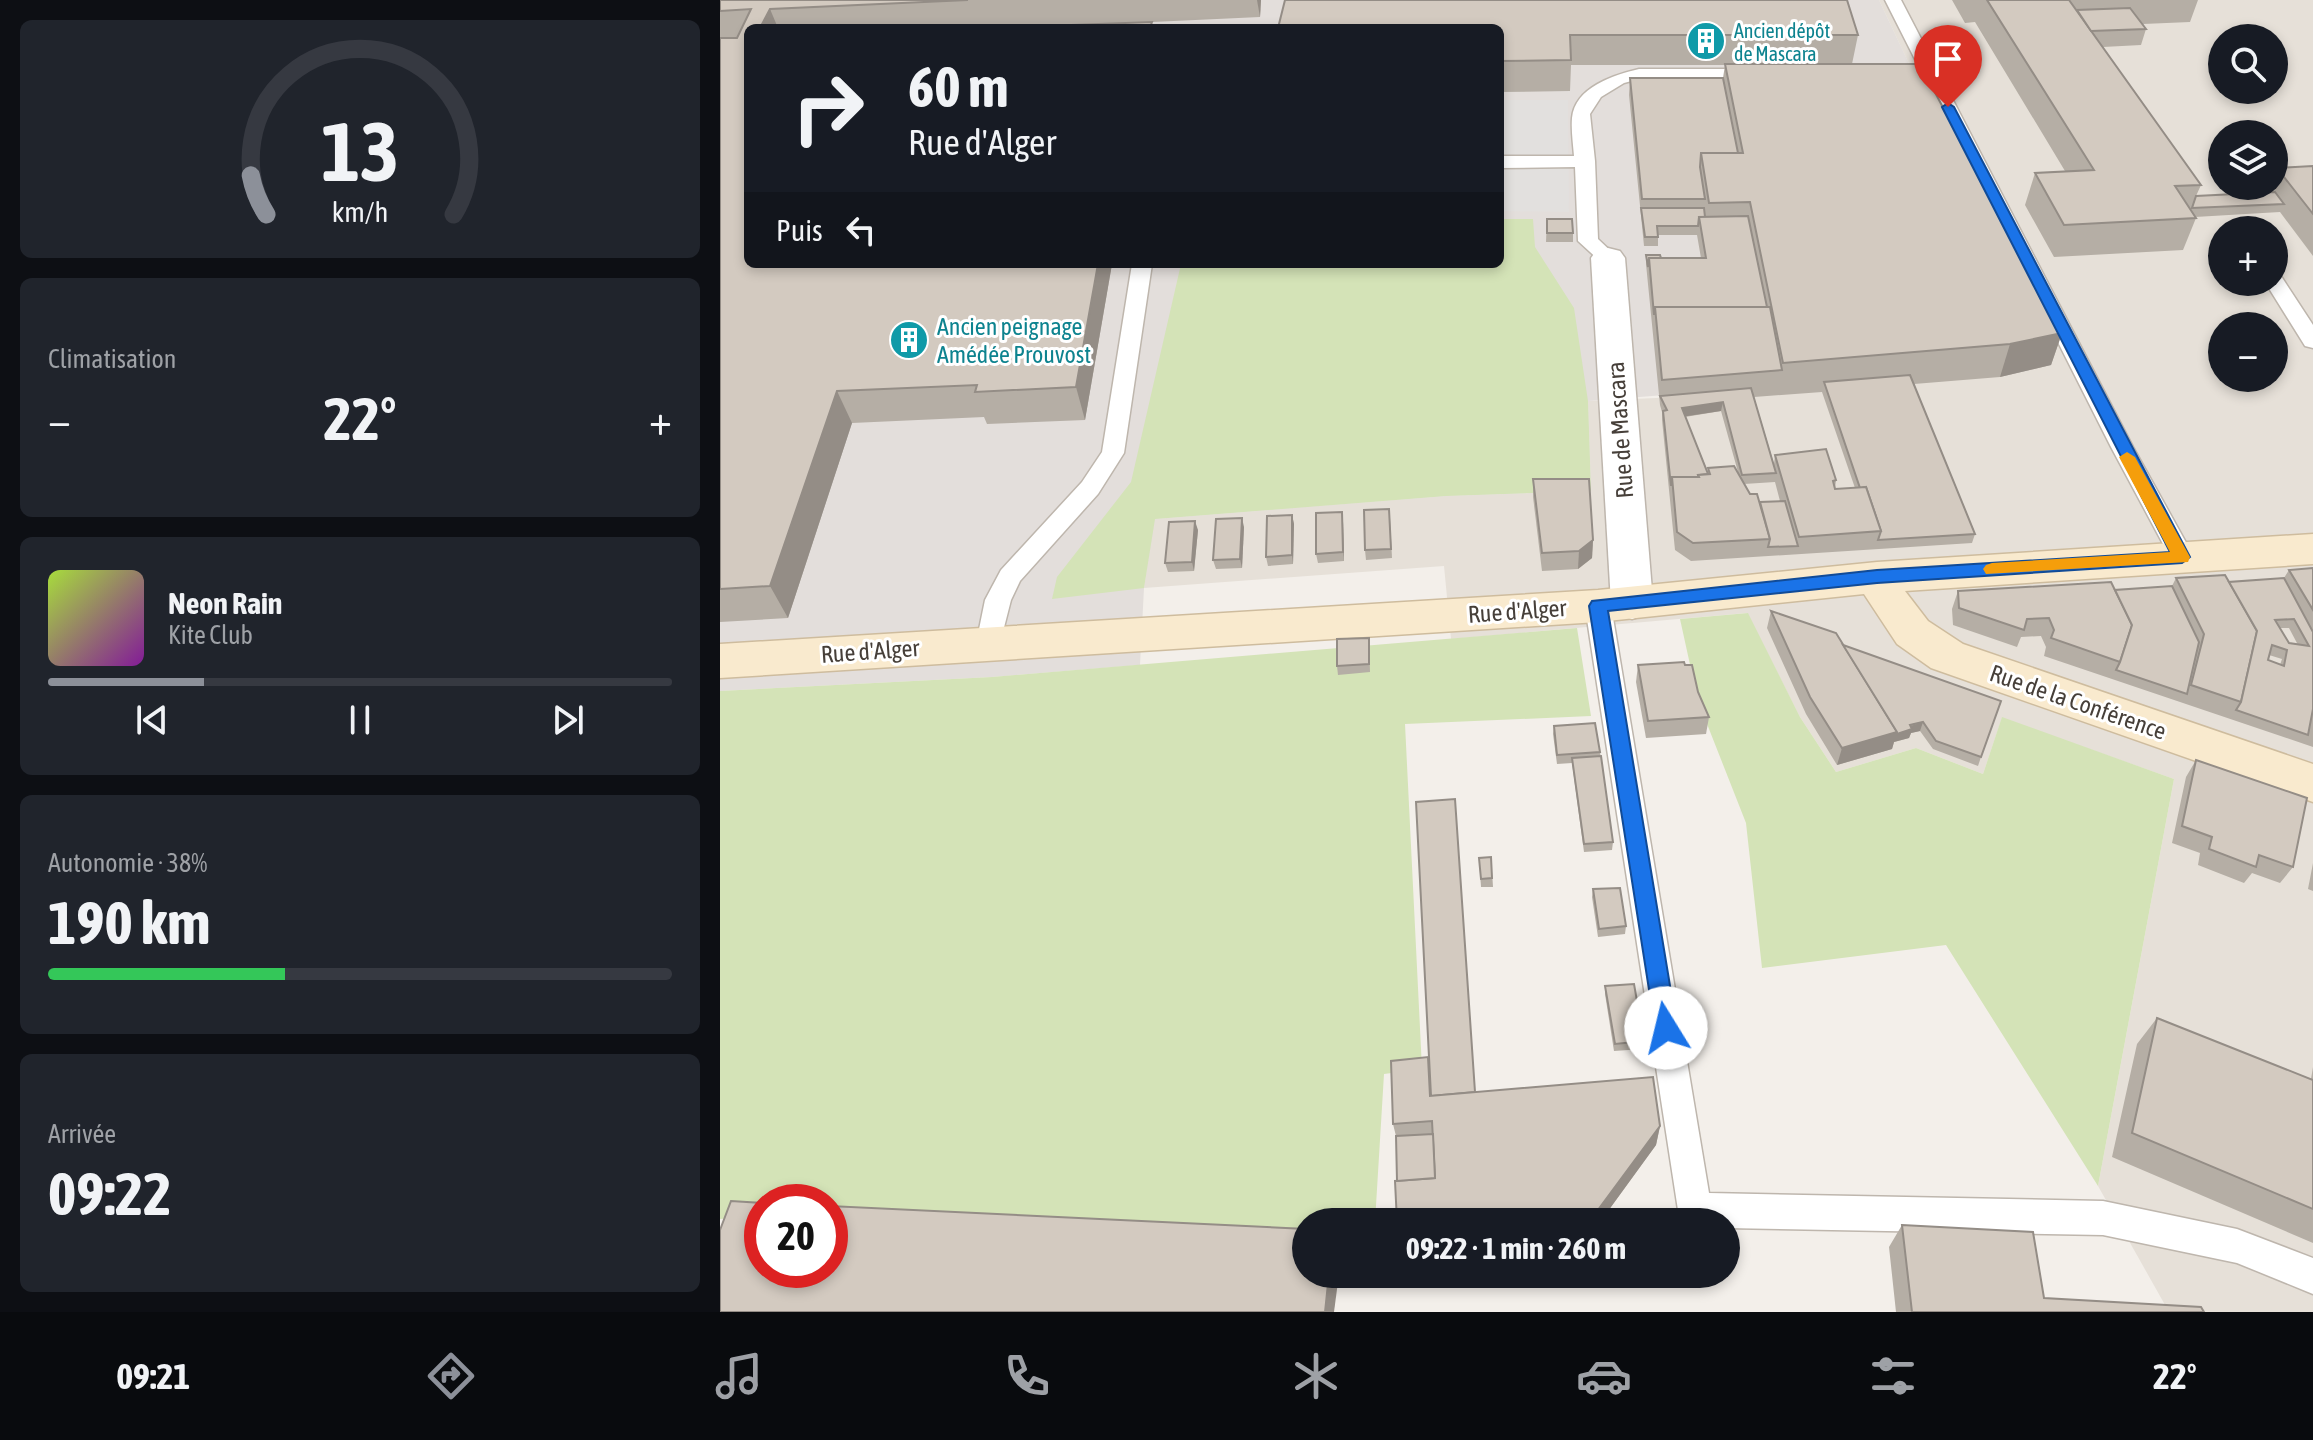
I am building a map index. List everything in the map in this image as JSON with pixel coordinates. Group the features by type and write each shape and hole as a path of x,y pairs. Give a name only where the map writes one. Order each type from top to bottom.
{"street":[{"name":"Rue de Mascara","path":"1608,258 1615,604"},
{"name":"Rue d'Alger","path":"720,661 1615,604 1877,577 2313,549"},
{"name":"Rue de la Conférence","path":"1877,577 1906,628 1923,643 1947,656 2313,783"}],"lane":[{"path":"1893,0 2122,447 2182,557"},
{"path":"1608,258 1588,241 1586,161 1581,114 1595,93 1618,79 1639,74 1776,74"},
{"path":"1504,162 1586,161"},
{"path":"989,644 998,600 1010,576 1090,488 1113,453 1141,268"},
{"path":"2284,296 2313,341"},
{"path":"1615,604 1695,1210 2103,1218 2237,1246 2313,1276"}],"shaded area":[{"path":"720,0 1879,0 2051,365 1588,401 1591,491 1446,496 1155,519 1144,588 1140,665 992,677 720,691"},
{"path":"1879,0 2313,0 2313,1312 2169,1312 2098,1186 2174,779 2002,718 1983,774 1916,748 1836,772 1800,717 1747,613 1451,639 1444,566 1144,588 1154,519 1446,496 1591,491 1588,401 2050,365"},
{"path":"1504,100 1568,100 1569,212 1504,211"}],"green space":[{"path":"1504,219 1533,219 1535,247 1574,308 1588,401 1591,491 1446,496 1155,519 1144,588 1052,599 1057,577 1131,482 1180,268 1504,268"},
{"path":"1748,613 1800,717 1836,772 1916,748 1983,774 2002,717 2174,779 2098,1186 1946,945 1762,968 1746,823 1698,701 1680,619"},
{"path":"1577,628 1591,716 1405,724 1422,1069 1384,1074 1376,1208 1292,1208 1292,1241 848,1220 848,1184 744,1184 744,1217 720,1219 720,691 992,677"}],"building":[{"name":"Ancien peignage Amédée Prouvost","path":"720,0 968,0 770,9 762,24 744,24 744,268 1097,268 1076,387 975,392 977,385 837,391 770,586 720,589 720,38 737,38 751,9 720,11"},
{"path":"1285,0 1847,0 1858,35 1570,35 1571,60 1504,61 1504,24 1279,24"},
{"path":"1987,0 2069,0 2201,185 2175,186 2196,218 2064,225 2035,173 2094,170"},
{"path":"2130,8 2146,29 2091,31 2077,10"},
{"path":"1152,22 1151,24 1097,24"},
{"path":"1725,64 1920,64 2062,333 2010,344 1783,363 1750,202 1709,203 1701,153 1743,153"},
{"path":"1630,78 1723,78 1738,153 1701,153 1705,199 1642,199"},
{"path":"2313,166 2313,214 2288,182 2288,167"},
{"path":"2208,195 2208,200 2281,200 2284,204 2192,208 2196,196"},
{"path":"1641,208 1704,208 1705,217 1699,217 1698,226 1657,226 1658,237 1645,237"},
{"path":"1748,216 1767,307 1655,307 1654,315 1649,258 1706,258 1699,217"},
{"path":"1547,219 1572,219 1573,233 1547,233"},
{"path":"1646,255 1660,255 1661,258 1649,258 1648,267"},
{"path":"1655,307 1770,307 1782,370 1662,380"},
{"path":"1910,375 1975,534 1878,540 1881,531 1866,487 1860,488 1824,382"},
{"path":"1751,388 1776,473 1742,475 1723,402 1682,408 1708,474 1672,477 1671,486 1663,411 1667,410 1660,396"},
{"path":"1826,449 1836,480 1833,481 1835,489 1866,487 1881,531 1799,537 1775,455"},
{"path":"1734,466 1750,494 1757,494 1770,539 1693,543 1677,532 1672,477 1699,477 1710,474 1708,468"},
{"path":"1533,479 1589,479 1593,540 1579,551 1542,553"},
{"path":"1785,501 1798,546 1768,547 1770,539 1760,502"},
{"path":"1389,509 1391,549 1365,550 1364,510"},
{"path":"1342,512 1343,552 1316,554 1316,513"},
{"path":"1292,515 1292,555 1266,557 1267,516"},
{"path":"1242,518 1240,559 1213,560 1216,519"},
{"path":"1195,521 1192,562 1165,563 1169,522"},
{"path":"2313,568 2313,610 2289,570"},
{"path":"2225,575 2257,631 2241,702 2191,685 2204,634 2176,578"},
{"path":"2284,578 2313,632 2313,709 2308,735 2236,710 2241,702 2257,631 2229,582","holes":["2294,619 2309,646 2289,643 2275,620","2272,645 2287,650 2284,666 2268,660"]},
{"path":"2111,582 2132,625 2120,662 2051,638 2054,630 2049,618 2027,619 2024,630 1959,608 1958,591"},
{"path":"2172,586 2199,642 2187,694 2116,670 2132,625 2115,590"},
{"path":"1771,611 1836,633 1897,732 1842,748 1810,697"},
{"path":"1369,638 1369,664 1337,666 1337,639"},
{"path":"1843,645 2001,701 1981,757 1936,741 1923,722 1910,725 1912,729 1897,734"},
{"path":"1684,662 1685,665 1692,665 1698,692 1709,717 1648,721 1638,665"},
{"path":"1595,723 1600,752 1557,755 1554,726"},
{"path":"1601,756 1613,842 1584,844 1572,758"},
{"path":"2196,760 2307,798 2293,867 2259,855 2256,867 2209,849 2212,837 2182,826"},
{"path":"1455,799 1475,1092 1431,1096 1416,802"},
{"path":"1491,857 1492,878 1481,879 1479,858"},
{"path":"1620,888 1626,926 1599,929 1593,889"},
{"path":"1634,984 1644,1041 1615,1044 1605,986"},
{"path":"2157,1018 2313,1080 2313,1209 2132,1133"},
{"path":"1428,1057 1430,1096 1653,1077 1660,1126 1599,1208 1396,1208 1395,1181 1435,1178 1432,1121 1393,1124 1391,1061"},
{"path":"1433,1134 1435,1178 1397,1181 1396,1136"},
{"path":"731,1201 744,1202 744,1288 848,1288 848,1207 1292,1228 1292,1288 1328,1288 1325,1312 720,1312 720,1230"},
{"path":"1902,1225 2033,1232 2044,1298 2201,1307 2204,1312 1912,1312"}],"slow traffic":[{"path":"1992,569 2182,557 2127,457"}],"place":[{"name":"Ancien dépôt de Mascara","path":"1706,41"},
{"name":"Ancien peignage Amédée Prouvost","path":"909,340"}],"route":[{"path":"1666,1028 1598,606 1877,577 2182,557 2122,447 1948,107"}]}
